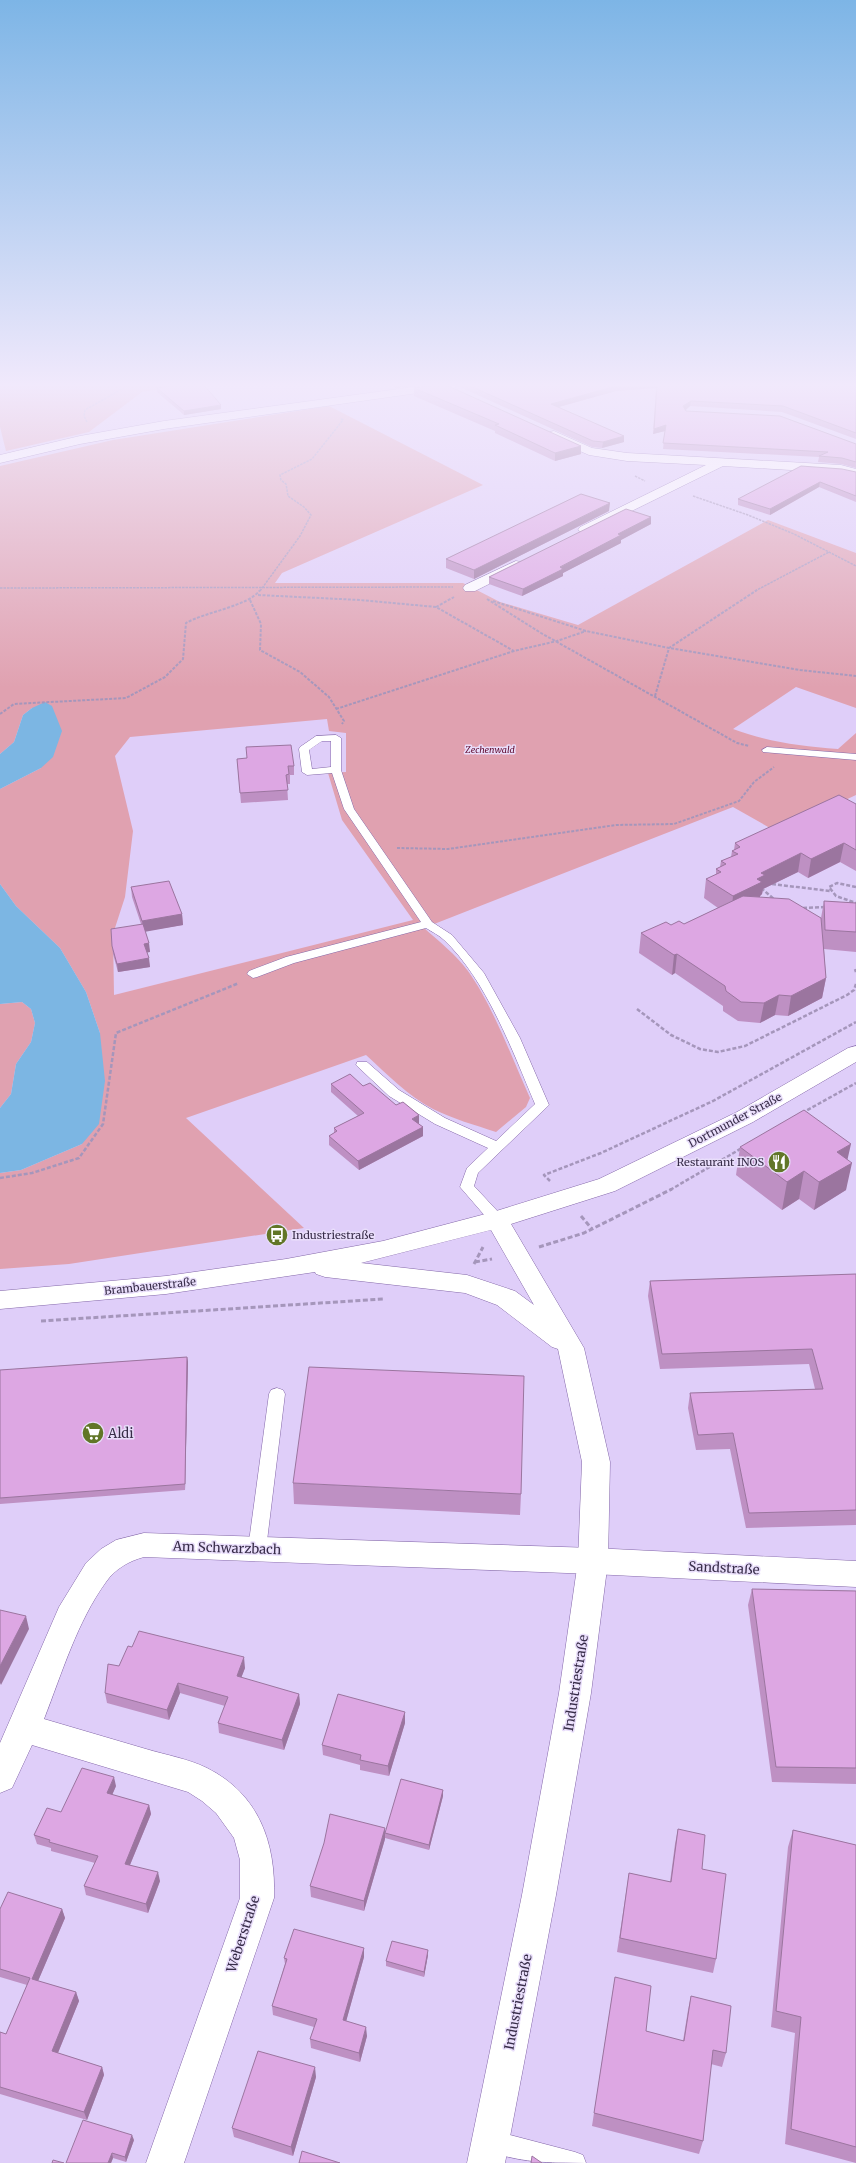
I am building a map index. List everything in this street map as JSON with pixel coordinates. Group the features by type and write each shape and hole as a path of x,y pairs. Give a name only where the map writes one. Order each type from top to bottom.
{"street":[{"path":"575,535 671,486"},
{"path":"470,588 526,560"},
{"name":"Dortmunder Straße","path":"497,1220 607,1185 724,1127 856,1053"},
{"name":"Industriestraße","path":"488,2152 575,1693 593,1561 596,1462 571,1348 515,1254 497,1220"},
{"name":"Brambauerstraße","path":"0,1300 166,1285 299,1266 382,1250 497,1220"},
{"name":"Brambauerstraße","path":"299,1266 471,1273 571,1348"},
{"name":"Am Schwarzbach","path":"0,1777 24,1728 70,1616 96,1572 111,1558 126,1549 144,1545 371,1555 593,1561"},
{"name":"Sandstraße","path":"593,1561 856,1574"},
{"name":"Weberstraße","path":"24,1728 196,1779 216,1790 233,1806 246,1824 253,1841 257,1860 256,1898 164,2163"}],"lane":[{"path":"336,770 307,772 304,749 320,738 336,738 336,770 349,809 428,924 448,937 478,973 514,1038 542,1105 472,1171 467,1187 497,1220"},
{"path":"767,750 856,757"},
{"path":"253,974 290,960 428,924"},
{"path":"362,1065 394,1093 440,1122 497,1147"},
{"path":"257,1549 277,1394"},
{"path":"488,2152 575,2163"}],"path":[{"path":"0,714 14,704 42,701 126,698 165,677 183,659 186,623 205,613 250,600 257,595 300,536 311,515 304,507 288,496 286,486"},
{"path":"661,486 748,515 794,534 856,566"},
{"path":"655,696 669,648 748,595 830,552"},
{"path":"0,588 470,588 557,641 737,743 767,750 774,767 754,782 738,801 674,824 616,825 448,849 374,847"},
{"path":"257,595 360,600 436,607 474,627 514,651"},
{"path":"250,600 260,615 263,632 260,650 300,672 329,697 344,721 336,738"},
{"path":"488,600 586,630 669,648 800,670 856,676"},
{"path":"336,708 514,651 557,641 586,630"},
{"path":"768,883 818,891 830,891 847,901 856,903"},
{"path":"830,891 829,887 837,883 856,887"},
{"path":"760,884 778,902"},
{"path":"843,903 847,901"},
{"path":"798,908 833,906"},
{"path":"0,1178 32,1173 79,1158 102,1124 116,1032 239,983 253,974"},
{"path":"637,1009 671,1035 700,1049 724,1052 745,1046 847,995 854,990 856,984"},
{"path":"592,1229 544,1175 601,1153 713,1101 856,1022"},
{"path":"796,1117 856,1082"},
{"path":"471,1273 515,1254 592,1229 671,1189 743,1147"},
{"path":"471,1273 497,1220"},
{"path":"40,1321 388,1299"}],"green space":[{"name":"Zechenwald","path":"0,486 481,486 282,573 275,583 463,583 500,602 578,625 768,520 856,553 856,708 796,687 733,729 785,743 838,749 856,733 856,795 777,832 733,807 424,928 458,959 468,971 486,1000 530,1098 526,1107 496,1132 464,1122 433,1109 415,1098 366,1055 186,1118 304,1228 69,1264 0,1269 0,1173 21,1170 82,1144 100,1033 86,992 60,948 16,906 0,884 0,789 41,768 32,708 23,715 14,742 0,754","holes":["327,719 329,731 346,733 346,772 328,773 342,820 413,920 114,995 113,934 125,897 133,831 115,756 130,737"]},
{"path":"22,1002 31,1009 35,1023 31,1042 16,1064 11,1094 0,1108 0,1004"}],"water":[{"path":"45,702 52,706 62,731 53,757 41,768 0,789 0,754 14,742 23,715 32,708"},
{"path":"0,884 16,906 60,948 86,992 100,1033 105,1081 99,1124 82,1144 21,1170 0,1173 0,1108 11,1094 16,1064 31,1042 35,1023 31,1009 22,1002 0,1004"}],"building":[{"path":"763,486 813,486 770,509 738,499"},
{"path":"830,486 856,486 856,496"},
{"path":"581,494 610,503 474,570 446,559"},
{"path":"626,509 651,517 618,534 621,535 560,567 563,569 523,589 489,577"},
{"path":"291,745 294,766 288,766 289,774 286,775 288,790 240,793 237,759 247,758 246,747"},
{"path":"839,795 856,804 856,850 844,843 811,859 801,853 761,873 765,875 757,879 762,882 733,896 706,879 721,872 716,869 726,864 721,861 738,854 732,851 740,847 735,843"},
{"path":"169,881 182,914 142,921 131,887"},
{"path":"743,896 789,899 821,918 826,978 791,996 779,995 764,1003 741,1002 726,991 725,986 677,954 674,955 641,933 666,922 671,925 679,921 684,924"},
{"path":"824,901 856,903 856,932 825,930"},
{"path":"143,924 149,943 144,944 149,958 117,964 112,946 111,929"},
{"path":"350,1074 363,1086 370,1083 396,1105 403,1102 419,1115 412,1119 423,1127 358,1161 329,1136 337,1131 334,1128 364,1113 331,1084"},
{"path":"804,1110 851,1144 837,1152 852,1163 819,1182 804,1171 787,1182 740,1147"},
{"path":"856,1274 856,1510 749,1513 733,1433 698,1435 690,1393 823,1389 812,1349 662,1354 650,1281"},
{"name":"Aldi","path":"187,1357 185,1484 0,1498 0,1370"},
{"path":"309,1367 524,1376 521,1494 293,1483"},
{"path":"752,1589 856,1591 856,1768 776,1767"},
{"path":"0,1610 26,1616 0,1666"},
{"path":"139,1631 244,1657 237,1676 299,1694 282,1740 218,1723 228,1697 178,1683 167,1710 105,1693 108,1664 119,1666 128,1646 132,1647"},
{"path":"338,1694 405,1712 388,1766 360,1760 361,1755 322,1745"},
{"path":"82,1768 114,1777 107,1793 149,1805 125,1864 158,1872 146,1904 84,1886 98,1856 49,1842 50,1840 34,1835 47,1808 61,1812"},
{"path":"401,1779 443,1790 429,1845 385,1833"},
{"path":"330,1814 385,1828 364,1901 310,1886 324,1843"},
{"path":"678,1829 705,1835 702,1869 726,1874 716,1959 620,1938 629,1873 671,1882"},
{"path":"793,1830 856,1845 856,2147 791,2129 801,2017 776,2011"},
{"path":"8,1892 62,1909 32,1979 76,1992 52,2051 102,2067 84,2112 0,2087 0,2032 6,2034 30,1978 0,1969 0,1909"},
{"path":"294,1929 364,1948 343,2020 366,2027 359,2053 310,2039 317,2019 272,2006 287,1959 284,1958"},
{"path":"392,1941 428,1950 424,1972 386,1961"},
{"path":"615,1977 651,1986 646,2031 684,2041 691,1996 731,2006 726,2053 713,2050 703,2141 594,2113"},
{"path":"258,2051 315,2067 291,2147 232,2128"},
{"path":"83,2120 132,2135 125,2157 112,2153 108,2163 66,2163"},
{"path":"302,2151 340,2163 299,2163"},
{"path":"532,2156 542,2163 531,2163"},
{"path":"53,2160 64,2163 52,2163"}],"place":[{"name":"Restaurant INOS","path":"779,1162"},
{"name":"Industriestraße","path":"277,1235"},
{"name":"Aldi","path":"93,1433"}]}
